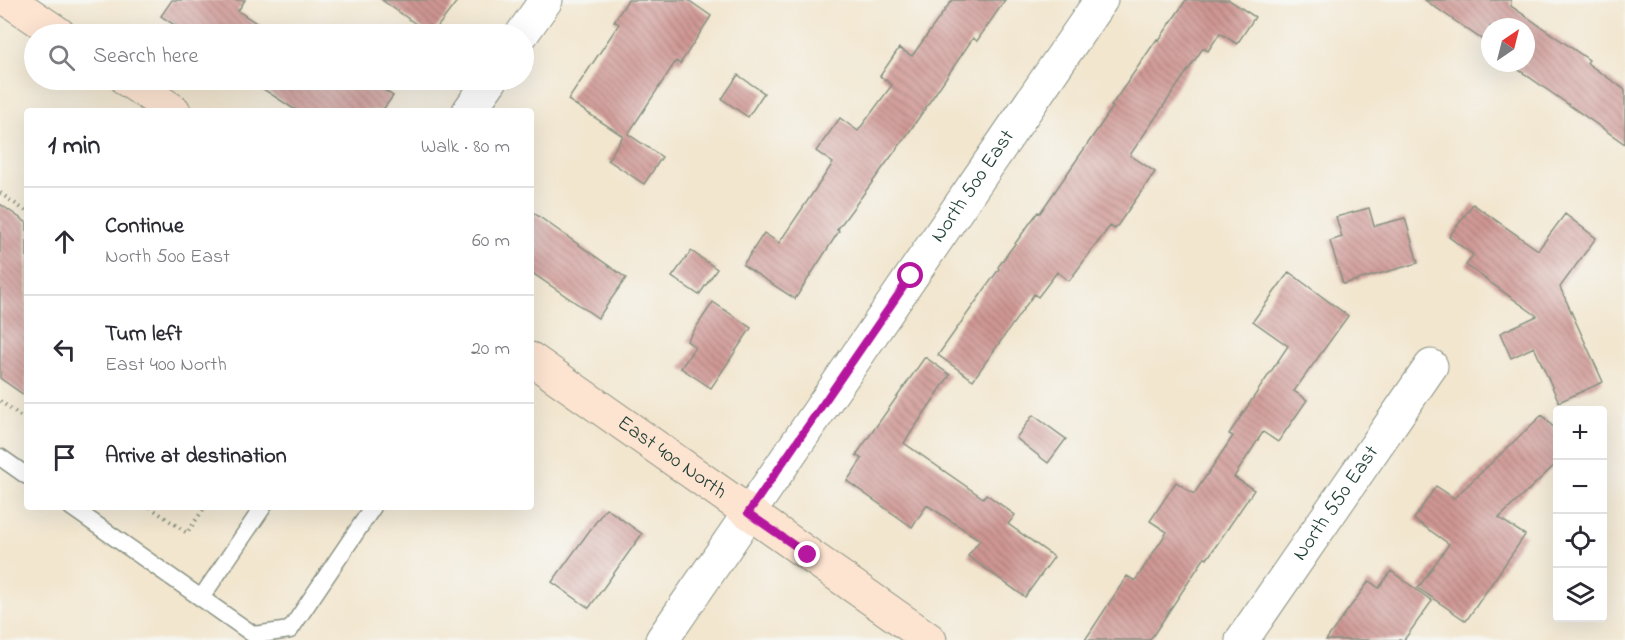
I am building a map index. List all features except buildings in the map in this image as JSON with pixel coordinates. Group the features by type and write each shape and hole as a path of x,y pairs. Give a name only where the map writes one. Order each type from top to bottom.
{"main road":[{"path":"9,0 44,24"},
{"path":"142,90 169,108"},
{"name":"East 400 North","path":"534,361 930,640"}],"street":[{"path":"529,24 546,0"},
{"name":"North 500 East","path":"662,640 1101,0"},
{"path":"471,108 484,90"},
{"name":"North 550 East","path":"1242,640 1431,366"}],"lane":[{"path":"0,457 24,474"},
{"path":"75,510 254,635 290,630 371,510"},
{"path":"201,598 261,510"}],"path":[{"path":"0,193 24,210"},
{"path":"0,401 24,419"},
{"path":"154,510 188,533 203,510"}],"route":[{"path":"808,555 748,513 911,276"}]}
